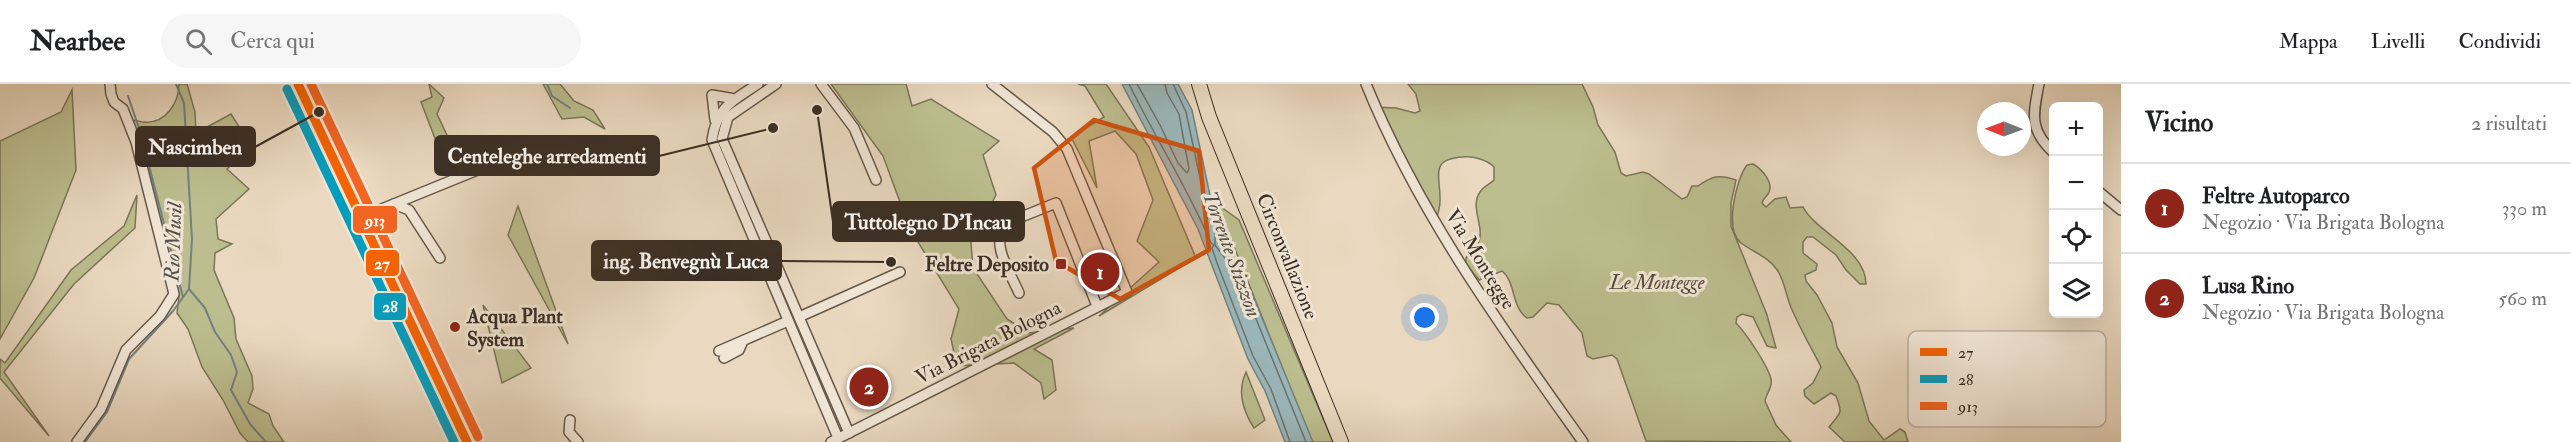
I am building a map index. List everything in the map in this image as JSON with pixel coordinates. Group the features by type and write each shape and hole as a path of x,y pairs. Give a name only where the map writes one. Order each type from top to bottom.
{"highway":[{"path":"1193,84 1209,117"},
{"name":"Circonvallazione","path":"1198,84 1209,117 1341,442"}],"main road":[{"path":"298,84 467,442"}],"street":[{"path":"77,442 101,409 126,350 160,316 174,294 136,142 123,109 114,102 110,84"},
{"path":"708,84 712,95 715,123 712,140 835,440"},
{"path":"715,123 722,109 758,84"},
{"path":"776,84 728,117 722,139 849,433"},
{"path":"821,84 854,128 876,180"},
{"name":"Via Brigata Bologna","path":"835,440 1127,292 1067,149 1053,132 992,84"},
{"name":"Via Montegge","path":"1366,84 1392,144 1480,296 1583,442"},
{"path":"2038,84 2034,122 2042,142 2049,148"},
{"path":"712,95 735,99"},
{"path":"362,218 502,160"},
{"path":"2103,195 2121,210"},
{"path":"1019,292 1000,249 998,239 1000,230 1004,224 1056,202 1097,306"},
{"path":"394,204 408,210 440,258"},
{"path":"799,317 900,272"},
{"path":"722,354 743,341 788,321"},
{"path":"570,420 569,432 578,442"}],"highlighted area":[{"path":"1094,120 1199,151 1209,250 1120,299 1056,261 1034,168"}],"green space":[{"path":"179,84 187,84 195,112 196,133 231,114 252,147 227,169 249,189 216,219 218,239 232,244 215,253 214,270 234,318 236,339 252,376 253,389 248,403 269,414 273,426 284,442 248,442 240,433 202,367 188,329 177,313 179,296 130,120 152,122 165,116 177,98"},
{"path":"429,84 444,98 437,114 454,150 441,154 421,102 432,97"},
{"path":"543,84 560,84 574,101 593,110 605,129 584,117 562,119"},
{"path":"831,84 906,84 912,106 931,99 999,141 983,155 996,195 971,243 973,268 1007,319 1029,333 1074,328 1034,349 1052,360 1056,390 1044,399 1041,383 1014,363 957,366 951,339 959,309 910,229 883,156"},
{"path":"1078,84 1106,84 1149,147 1196,258 1099,316 1159,262 1137,241 1153,200 1136,154 1115,131 1089,141 1097,188 1071,137 1104,117 1085,86"},
{"name":"Le Montegge","path":"1408,84 1582,84 1593,107 1598,125 1615,152 1621,173 1626,176 1643,172 1649,174 1682,199 1687,197 1692,186 1698,186 1712,178 1725,177 1736,180 1731,203 1731,226 1767,315 1776,348 1767,346 1753,317 1742,314 1737,317 1736,323 1766,366 1771,385 1765,401 1776,425 1791,442 1646,441 1617,359 1612,355 1593,359 1587,356 1582,333 1559,305 1547,303 1533,317 1527,318 1518,308 1510,281 1502,271 1479,280 1466,264 1466,258 1477,246 1480,238 1477,198 1481,190 1494,180 1494,167 1484,160 1471,157 1452,158 1445,161 1441,165 1438,177 1440,204 1436,220 1374,107 1396,108 1415,113 1420,111 1416,94"},
{"path":"72,90 76,170 34,278 0,339 0,141 61,112"},
{"path":"1753,164 1764,173 1769,181 1770,190 1762,203 1766,207 1775,199 1786,197 1790,208 1803,207 1858,261 1864,272 1866,284 1860,284 1846,270 1836,255 1813,237 1807,237 1803,242 1803,253 1817,264 1816,270 1805,275 1806,281 1817,295 1832,323 1837,347 1858,383 1869,421 1884,440 1900,429 1905,432 1908,442 1845,442 1829,427 1840,413 1836,396 1831,393 1814,404 1805,396 1804,390 1813,383 1821,367 1790,305 1778,271 1766,258 1741,243 1733,227 1734,204 1739,181 1747,165"},
{"path":"137,195 135,228 74,284 4,372 49,436 0,378 0,359 5,363 71,270 124,226"},
{"path":"1217,204 1239,220 1333,442 1312,442"},
{"path":"518,206 568,344 508,235"},
{"path":"483,305 531,368 502,383"},
{"path":"1246,372 1265,420 1254,428 1242,401 1242,386"}],"water":[{"path":"1122,84 1178,84 1192,110 1212,205 1222,223 1223,242 1237,262 1253,296 1313,442 1285,442 1265,391 1248,359 1198,229"}],"waterway":[{"name":"Rio Musil","path":"85,442 107,412 129,359 173,311 189,289 192,239 184,103 176,84"},
{"path":"547,84 552,96 570,108"},
{"path":"128,96 140,131 183,297"},
{"path":"189,289 205,308 215,332 231,355 237,372 231,390 250,424 266,442"}],"transit line":[{"name":"27","path":"298,84 467,442"},
{"name":"913","path":"311,84 478,437"},
{"name":"28","path":"287,89 454,442"}],"place":[{"name":"Tuttolegno D'Incau","path":"817,110"},
{"name":"Nascimben","path":"319,112"},
{"name":"Centeleghe arredamenti","path":"773,128"},
{"name":"ing. Benvegnù Luca","path":"891,262"},
{"name":"Feltre Deposito","path":"1061,264"},
{"name":"Feltre Autoparco","path":"1100,272"},
{"name":"Acqua Plant System","path":"455,327"},
{"name":"Lusa Rino","path":"869,387"}],"water label":[{"name":"Torrente Stizzon","path":"1232,254"}]}
